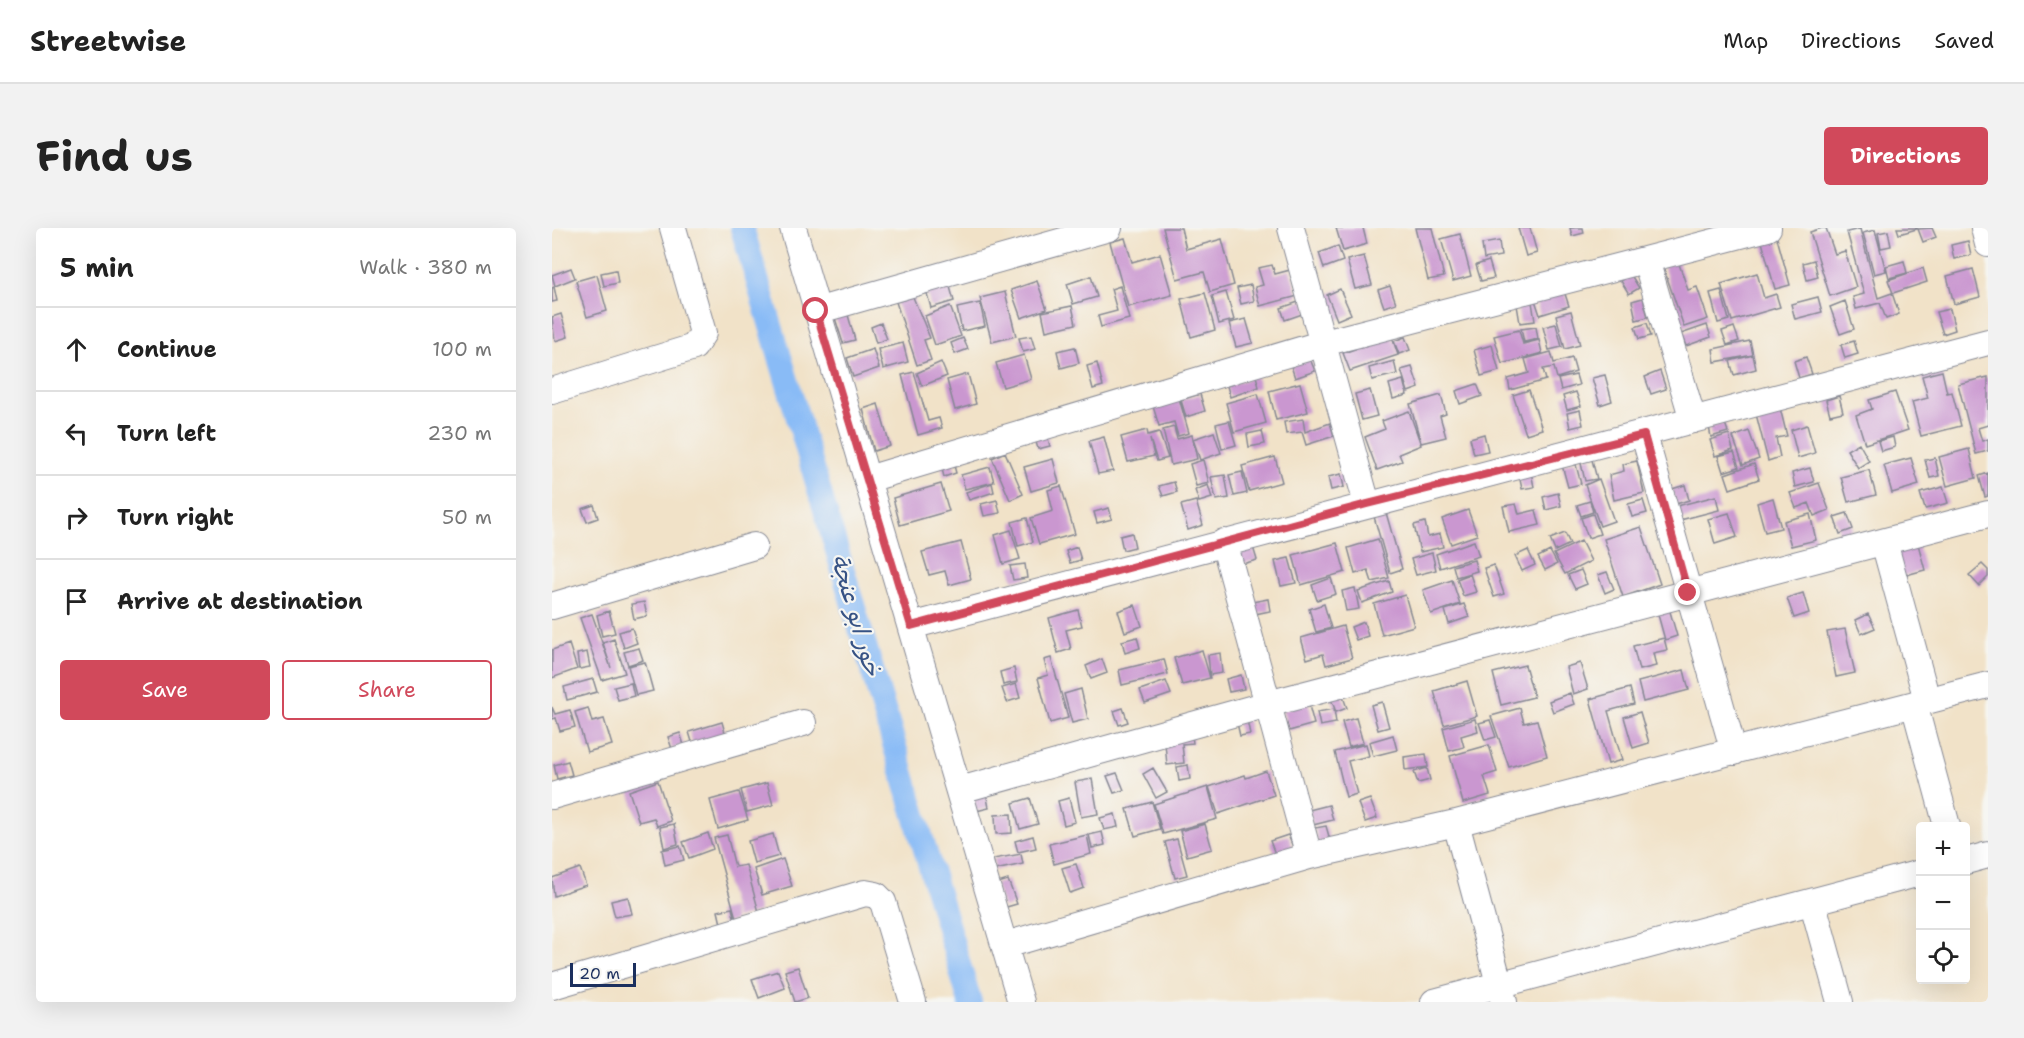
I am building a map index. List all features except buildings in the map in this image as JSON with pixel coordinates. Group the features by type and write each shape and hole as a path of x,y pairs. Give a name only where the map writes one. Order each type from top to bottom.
{"street":[{"path":"552,392 694,347 700,340 703,333 673,228"},
{"path":"793,228 1021,1002"},
{"path":"816,311 1109,228"},
{"path":"1291,228 1367,504"},
{"path":"868,479 1324,344 1768,228"},
{"path":"1984,228 1988,243"},
{"path":"1646,260 1693,420"},
{"path":"911,626 1367,504 1644,435 1988,342"},
{"path":"1644,435 1734,752"},
{"path":"960,790 1268,704 1988,513"},
{"path":"1224,542 1310,856"},
{"path":"1884,542 1946,822"},
{"path":"552,606 754,546"},
{"path":"1006,945 1310,856 1456,823 1988,685"},
{"path":"552,796 803,723"},
{"path":"1456,823 1502,994"},
{"path":"1970,860 1988,855"},
{"path":"1434,1002 1502,994 1916,874"},
{"path":"552,986 865,893 876,895 883,902 913,1002"},
{"path":"1812,904 1840,1002"}],"waterway":[{"name":"خور ابو عنجة","path":"742,228 970,1002"}],"route":[{"path":"816,311 911,626 1367,504 1644,435 1688,593"}]}
